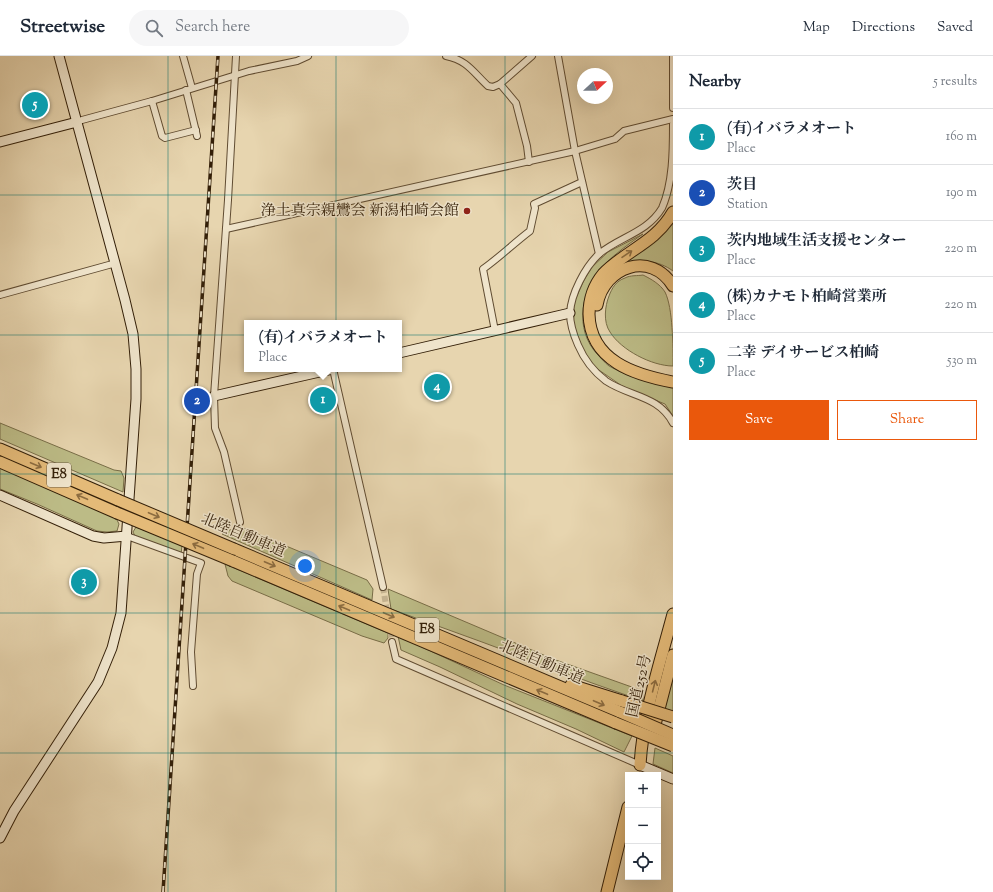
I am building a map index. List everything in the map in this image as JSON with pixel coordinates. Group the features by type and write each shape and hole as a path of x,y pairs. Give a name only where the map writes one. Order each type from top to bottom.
{"highway":[{"path":"673,212 653,236 617,261 602,275 593,290 589,308 589,317 594,335 600,346 609,357 633,372 673,382"},
{"path":"673,286 664,275 657,270 645,266 632,267 617,273 605,284 596,308 602,335 606,343 614,351 625,360 637,366 673,376"},
{"name":"北陸自動車道","path":"0,449 470,649 618,718 673,747"},
{"name":"北陸自動車道","path":"0,462 118,513 618,718 673,734"},
{"name":"国道252号","path":"639,770 641,748 650,701 673,614"},
{"path":"470,649 565,683 673,717"},
{"name":"国道252号","path":"639,770 648,750 673,655"},
{"path":"607,892 628,808"}],"street":[{"path":"0,838 14,811 98,682 112,648 121,613 127,536 136,399 136,369 133,334 116,264 59,56"},
{"path":"152,101 162,136 165,138 197,133 183,56"},
{"path":"236,56 214,396 215,428 224,452 240,522"},
{"path":"0,142 152,101 249,71 296,61 308,56"},
{"path":"446,56 465,62 488,86 493,87 500,84 532,56"},
{"path":"558,56 575,151 600,254"},
{"path":"673,56 673,108"},
{"path":"500,84 516,103 530,162"},
{"path":"226,229 575,151 615,139 624,131 673,119"},
{"path":"673,124 671,178 662,208 652,221 639,231 600,254 584,274 577,287 570,313 572,328 577,344 584,357 594,370 606,381 658,405 667,414 673,424"},
{"path":"495,330 483,269 498,259 511,246 530,231 535,208 534,204 582,182"},
{"path":"0,295 116,264"},
{"path":"402,352 570,313"},
{"path":"214,396 320,372"},
{"path":"334,372 383,587"},
{"path":"0,495 93,536 104,538 127,536 201,563 197,574 191,652 193,686"},
{"path":"392,642 396,659 639,770 673,779"}],"shaded area":[{"path":"673,217 673,271 656,263 638,261 625,262"},
{"path":"643,234 614,256 597,274 590,285 586,297 583,309 583,321 585,333 590,345 609,366 640,379 673,387 673,416 665,404 625,388 596,368 585,354 573,325 572,307 584,280 592,267 608,252"},
{"path":"643,275 661,287 668,299 672,328 673,366 647,360 629,351 615,339 606,324 606,309 610,293 613,288 619,281 627,277"},
{"path":"0,423 114,470 121,471 124,478 123,492 0,439"},
{"path":"0,468 62,493 116,518 119,524 117,531 97,531 0,489"},
{"path":"136,527 182,545 181,555 135,536 133,532"},
{"path":"241,527 367,580 373,589 372,600 222,534 226,531"},
{"path":"225,564 388,633 388,638 384,643 362,636 232,581 228,576"},
{"path":"388,589 553,659 643,691 643,701 391,609"},
{"path":"398,636 504,685 632,736 624,752 401,650"},
{"path":"673,673 673,712 661,708"},
{"path":"655,748 673,756 673,773 653,764"}],"tunnel":[{"path":"383,587 392,642"}],"railway":[{"path":"163,892 218,56"}],"place":[{"name":"二幸 デイサービス柏崎","path":"35,105"},
{"name":"浄土真宗親鸞会 新潟柏崎会館","path":"467,211"},
{"name":"(株)カナモト柏崎営業所","path":"437,387"},
{"name":"(有)イバラメオート","path":"323,400"},
{"name":"茨目","path":"197,401"},
{"name":"茨内地域生活支援センター","path":"84,582"}]}
